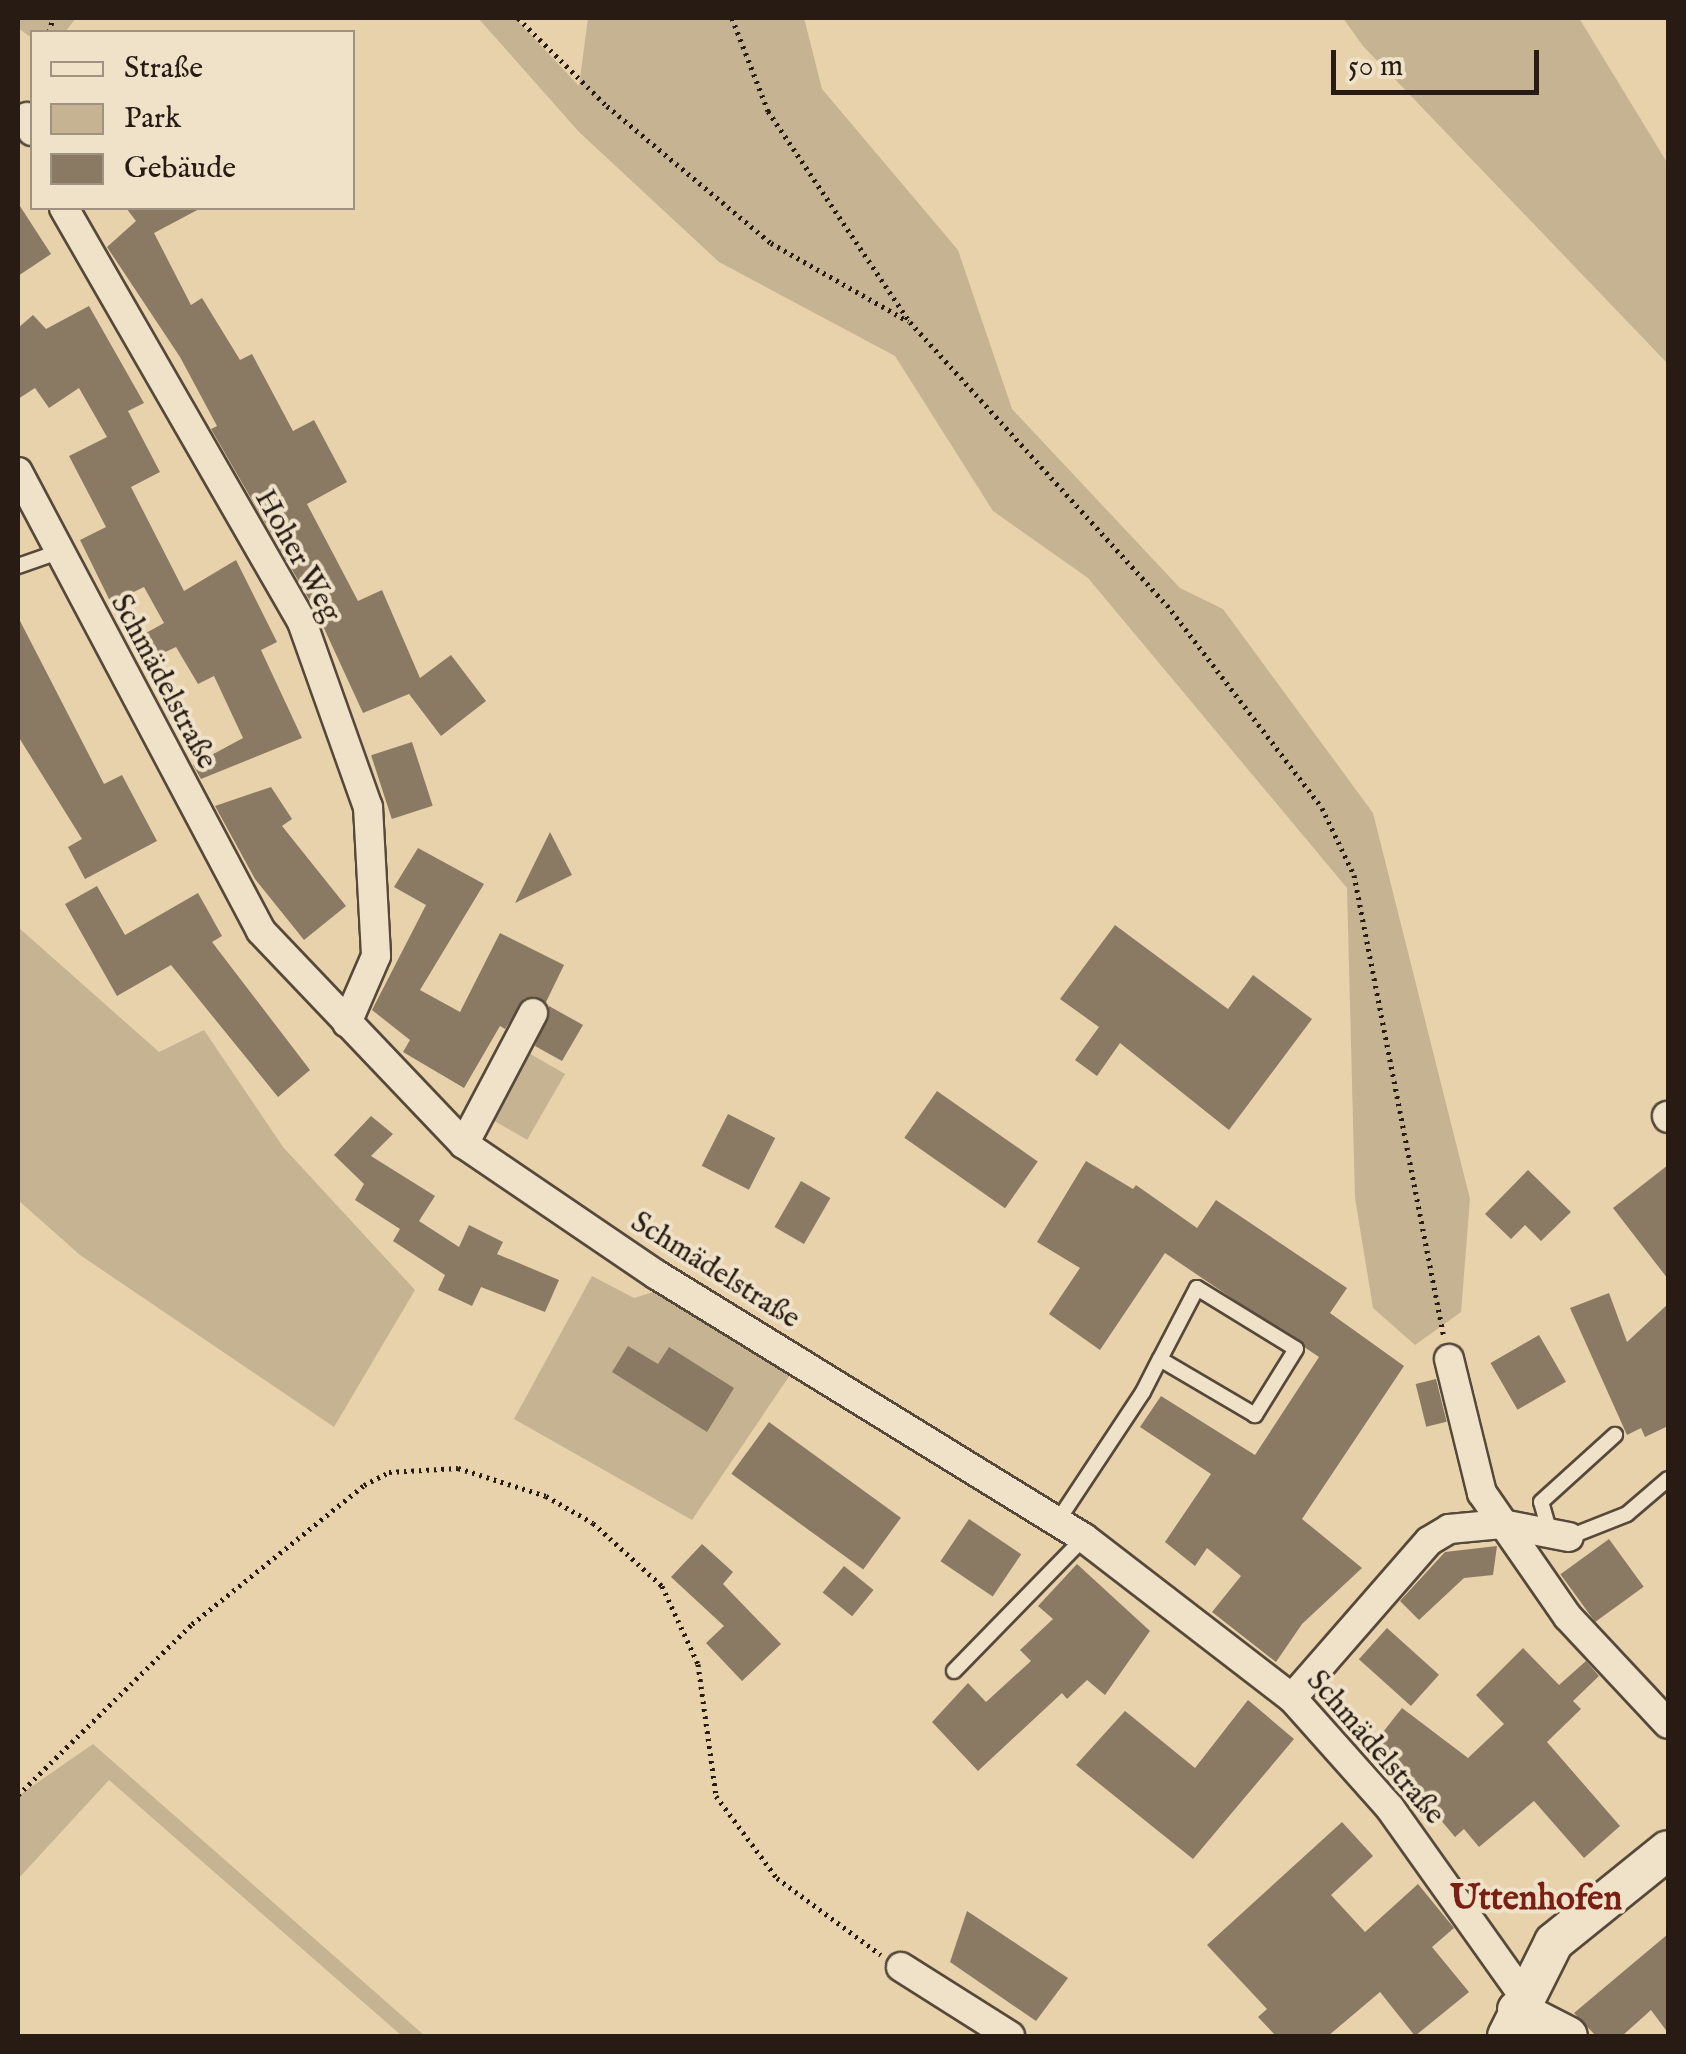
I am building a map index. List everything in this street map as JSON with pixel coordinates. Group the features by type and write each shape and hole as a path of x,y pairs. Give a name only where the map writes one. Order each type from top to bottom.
{"street":[{"name":"Hoher Weg","path":"65,210 302,622 368,807 376,956 348,1023"},
{"name":"Schmädelstraße","path":"18,472 261,931 464,1144 657,1276 1084,1538 1292,1698 1390,1808 1516,2014"},
{"path":"464,1144 534,1013"},
{"path":"1449,1358 1482,1494 1568,1616 1668,1724"},
{"path":"1292,1698 1429,1540 1466,1522 1502,1524 1560,1536"},
{"path":"1568,2036 1516,2014 1554,1942 1668,1850"},
{"path":"901,1967 1010,2036"}],"lane":[{"path":"18,566 58,552"},
{"path":"1057,1522 1160,1359 1197,1288 1296,1349 1255,1415 1160,1359"},
{"path":"1615,1435 1541,1502 1560,1536 1627,1514 1668,1479"},
{"path":"954,1671 1084,1538"}],"path":[{"path":"518,18 606,106 771,243 910,322"},
{"path":"732,18 768,111 910,322 1166,605 1322,808 1354,875 1449,1358"},
{"path":"18,1795 192,1624 364,1485 388,1472 458,1468 546,1496 593,1523 662,1586 698,1664 716,1796 738,1832 821,1916 901,1967"}],"green space":[{"path":"18,18 76,18 67,30 30,30 30,37 18,28"},
{"path":"478,18 515,18 579,86 588,18 804,18 822,89 958,250 1012,409 1180,588 1223,609 1373,813 1470,1199 1461,1312 1415,1345 1373,1308 1355,1198 1347,888 1088,578 993,511 895,356 719,262 579,132"},
{"path":"1343,18 1579,18 1668,164 1668,364 1363,46"},
{"path":"18,927 159,1052 204,1030 283,1147 415,1290 334,1427 80,1255 18,1200"},
{"path":"527,1052 565,1074 527,1140 489,1118"},
{"path":"592,1276 634,1298 666,1288 794,1369 692,1520 514,1419"},
{"path":"93,1744 425,2036 402,2036 109,1780 18,1879 18,1796"}],"building":[{"path":"18,203 51,254 18,276"},
{"path":"128,210 197,210 154,233 191,305 202,298 240,360 252,354 293,431 314,420 347,482 307,504 358,601 382,590 420,678 451,655 486,701 441,736 409,694 363,713 317,613 211,429 217,426 180,357 107,247 136,221"},
{"path":"89,306 144,403 128,411 160,472 131,487 184,591 236,560 277,642 261,650 302,738 201,779 193,765 243,738 214,676 198,684 176,647 159,655 146,633 164,623 144,587 111,603 80,540 106,527 69,456 107,437 79,388 49,408 35,388 18,399 18,328 33,315 46,329"},
{"path":"18,617 104,784 122,775 157,841 85,879 68,847 82,839 18,736"},
{"path":"412,742 433,806 392,819 371,755"},
{"path":"271,787 292,819 282,826 346,906 304,940 255,879 215,806"},
{"path":"550,832 572,875 515,903"},
{"path":"418,848 484,884 420,990 460,1012 500,933 564,965 546,1002 525,998 505,1029 500,1026 464,1088 403,1052 410,1040 372,1010 426,905 394,887"},
{"path":"97,886 125,935 198,893 222,936 212,942 310,1070 278,1097 171,965 117,996 65,904"},
{"path":"1115,925 1228,1009 1253,975 1312,1019 1229,1130 1120,1043 1097,1076 1075,1060 1099,1027 1060,999"},
{"path":"549,1006 583,1025 562,1061 535,1046"},
{"path":"937,1091 1038,1162 1005,1208 904,1138"},
{"path":"728,1114 775,1138 749,1190 702,1166"},
{"path":"371,1116 393,1134 371,1156 435,1196 419,1221 459,1247 469,1225 503,1242 497,1254 559,1280 545,1312 481,1287 472,1306 438,1290 445,1275 393,1241 400,1229 355,1200 364,1184 334,1155"},
{"path":"1086,1161 1133,1189 1136,1185 1197,1228 1216,1200 1347,1288 1330,1313 1404,1366 1302,1519 1362,1568 1302,1624 1276,1662 1212,1612 1241,1576 1207,1548 1195,1566 1165,1542 1211,1474 1140,1427 1161,1396 1255,1455 1319,1357 1165,1253 1100,1350 1049,1314 1080,1268 1037,1242"},
{"path":"1668,1165 1668,1279 1613,1208"},
{"path":"1528,1170 1571,1212 1541,1241 1525,1225 1511,1239 1485,1214"},
{"path":"801,1181 830,1198 804,1244 774,1227"},
{"path":"1609,1293 1627,1342 1668,1304 1668,1426 1645,1437 1641,1428 1627,1435 1570,1308"},
{"path":"1539,1335 1566,1382 1518,1410 1491,1363"},
{"path":"628,1346 658,1364 669,1347 734,1388 707,1432 612,1372"},
{"path":"1436,1379 1447,1422 1426,1427 1416,1384"},
{"path":"769,1422 901,1518 863,1570 731,1474"},
{"path":"969,1519 1021,1554 993,1597 940,1561"},
{"path":"1609,1539 1644,1587 1595,1622 1560,1574"},
{"path":"702,1544 733,1572 723,1584 781,1644 742,1681 706,1643 724,1626 671,1577"},
{"path":"1497,1546 1493,1575 1464,1578 1419,1620 1400,1601 1445,1552"},
{"path":"1077,1564 1150,1631 1105,1695 1087,1680 1067,1699 1062,1693 978,1771 932,1722 968,1683 986,1702 1031,1661 1020,1650 1053,1619 1038,1606"},
{"path":"844,1566 874,1590 852,1616 823,1592"},
{"path":"1387,1628 1439,1675 1411,1706 1359,1659"},
{"path":"1523,1648 1559,1685 1586,1661 1599,1676 1573,1701 1581,1709 1547,1742 1620,1826 1584,1858 1534,1801 1479,1847 1464,1829 1455,1837 1408,1781 1368,1751 1402,1708 1468,1758 1504,1724 1476,1695"},
{"path":"1248,1700 1294,1739 1193,1859 1076,1765 1125,1711 1195,1768"},
{"path":"1342,1822 1373,1856 1331,1895 1365,1932 1418,1884 1454,1928 1432,1947 1469,1992 1415,2036 1380,1992 1328,2036 1276,2036 1258,2017 1267,2009 1207,1945"},
{"path":"967,1911 1068,1978 1036,2021 950,1962"},
{"path":"1668,1934 1668,2033 1651,2010 1622,2036 1596,2036 1574,2013"}],"district":[{"name":"Uttenhofen","path":"1536,1900"}]}
